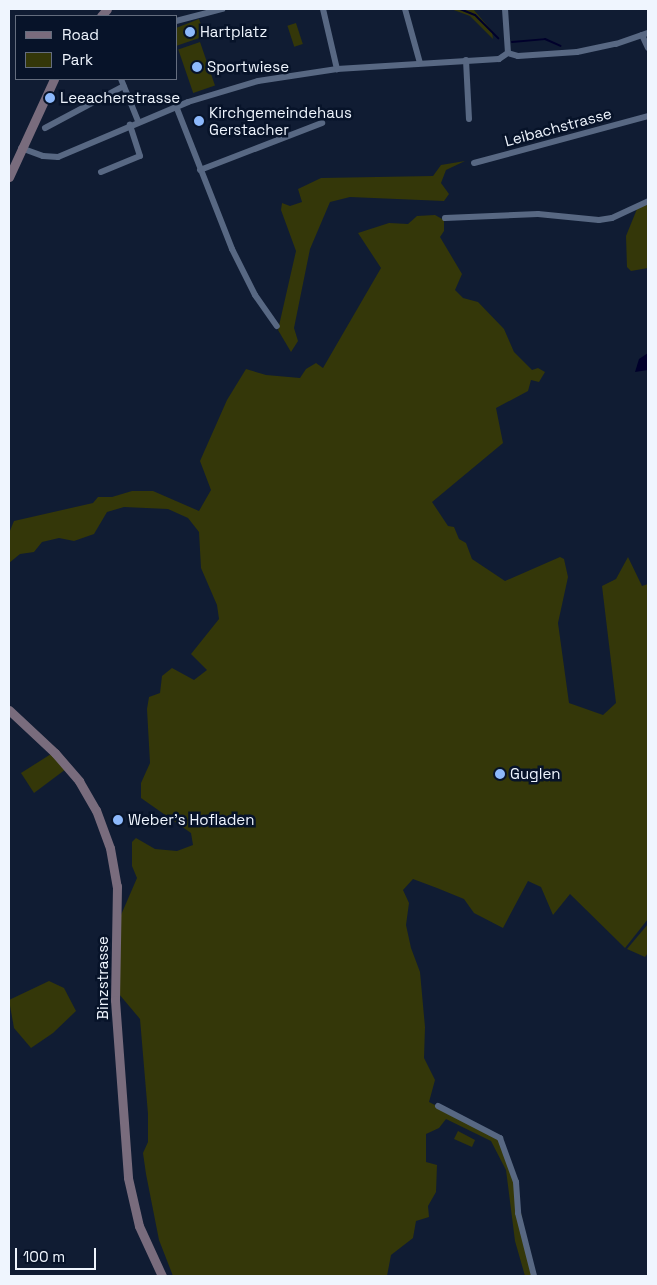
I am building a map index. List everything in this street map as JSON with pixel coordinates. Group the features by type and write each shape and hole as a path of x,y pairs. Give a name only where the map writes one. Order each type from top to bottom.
{"main road":[{"path":"9,176 54,80"},
{"name":"Binzstrasse","path":"9,710 55,753 79,781 96,810 110,848 117,886 116,1018 128,1178 139,1226 162,1276"}],"street":[{"path":"178,20 222,9"},
{"path":"323,9 337,69"},
{"path":"405,9 420,64"},
{"path":"505,9 508,53"},
{"path":"508,53 518,56 577,52 645,34 648,48"},
{"path":"22,148 43,156 58,157 176,106 258,81 337,69 499,59 508,53"},
{"path":"466,60 469,119"},
{"path":"121,80 138,121"},
{"path":"45,128 124,86"},
{"path":"176,106 232,249 255,295 277,326"},
{"name":"Leibachstrasse","path":"474,163 648,116"},
{"path":"200,170 322,122"},
{"path":"101,172 140,156 130,126"},
{"path":"445,218 538,214 600,220 612,218 648,201"},
{"path":"438,1106 500,1138 516,1182 518,1213 527,1261 534,1276"}],"green space":[{"path":"451,9 473,9 492,31 493,39 470,16"},
{"name":"Hartplatz","path":"199,19 205,36 178,45 178,27"},
{"path":"296,23 303,44 294,47 287,26"},
{"name":"Sportwiese","path":"200,42 215,85 193,93 178,49"},
{"path":"465,161 446,170 441,183 449,194 444,201 350,197 330,202 310,249 294,328 298,341 291,352 278,330 296,251 281,210 282,203 290,206 302,202 298,189 321,178 433,176 441,165"},
{"path":"648,203 648,268 631,271 627,267 626,236 637,209"},
{"path":"435,215 444,220 444,231 440,237 462,274 455,290 463,298 478,302 504,329 514,352 532,370 538,368 545,372 539,382 531,380 528,391 496,408 503,443 432,502 448,526 454,527 459,539 466,543 472,559 505,581 560,557 564,559 568,577 558,623 569,703 603,715 616,703 602,586 616,579 628,557 642,586 648,584 648,919 625,948 570,894 553,915 541,887 528,881 503,928 474,913 464,899 437,888 413,879 403,890 409,903 406,925 411,948 420,972 425,1027 424,1058 435,1080 429,1102 500,1138 512,1169 534,1276 525,1276 515,1241 506,1170 491,1141 446,1119 439,1128 426,1134 426,1162 437,1165 436,1192 428,1206 429,1217 416,1221 413,1238 391,1255 387,1276 173,1276 159,1240 143,1153 148,1142 148,1114 140,1019 119,994 121,915 137,878 132,866 132,842 136,838 155,849 177,851 193,845 191,833 141,798 141,783 150,763 147,709 149,697 160,693 162,676 172,668 194,680 207,670 191,654 219,619 217,605 201,568 199,532 188,518 168,509 124,507 107,512 94,534 74,541 59,538 42,542 34,552 20,554 9,563 9,533 14,521 93,503 98,497 112,497 132,491 153,491 199,511 211,490 200,461 227,400 246,369 266,375 300,378 306,369 316,363 323,368 381,268 358,233 389,223 408,224 417,216"},
{"path":"51,754 66,769 34,793 21,773"},
{"path":"648,924 648,953 645,957 627,949"},
{"path":"49,981 64,988 76,1011 53,1033 31,1048 14,1028 9,1000"},
{"path":"458,1131 475,1140 472,1147 454,1139"}],"water":[{"path":"648,353 648,370 635,372 639,359"}],"waterway":[{"path":"460,9 475,15 498,38"},
{"path":"512,42 545,39 561,46"}],"place":[{"name":"Hartplatz","path":"190,32"},
{"name":"Sportwiese","path":"197,67"},
{"name":"Leeacherstrasse","path":"50,98"},
{"name":"Kirchgemeindehaus Gerstacher","path":"199,121"},
{"name":"Guglen","path":"500,774"},
{"name":"Weber's Hofladen","path":"118,820"}]}
